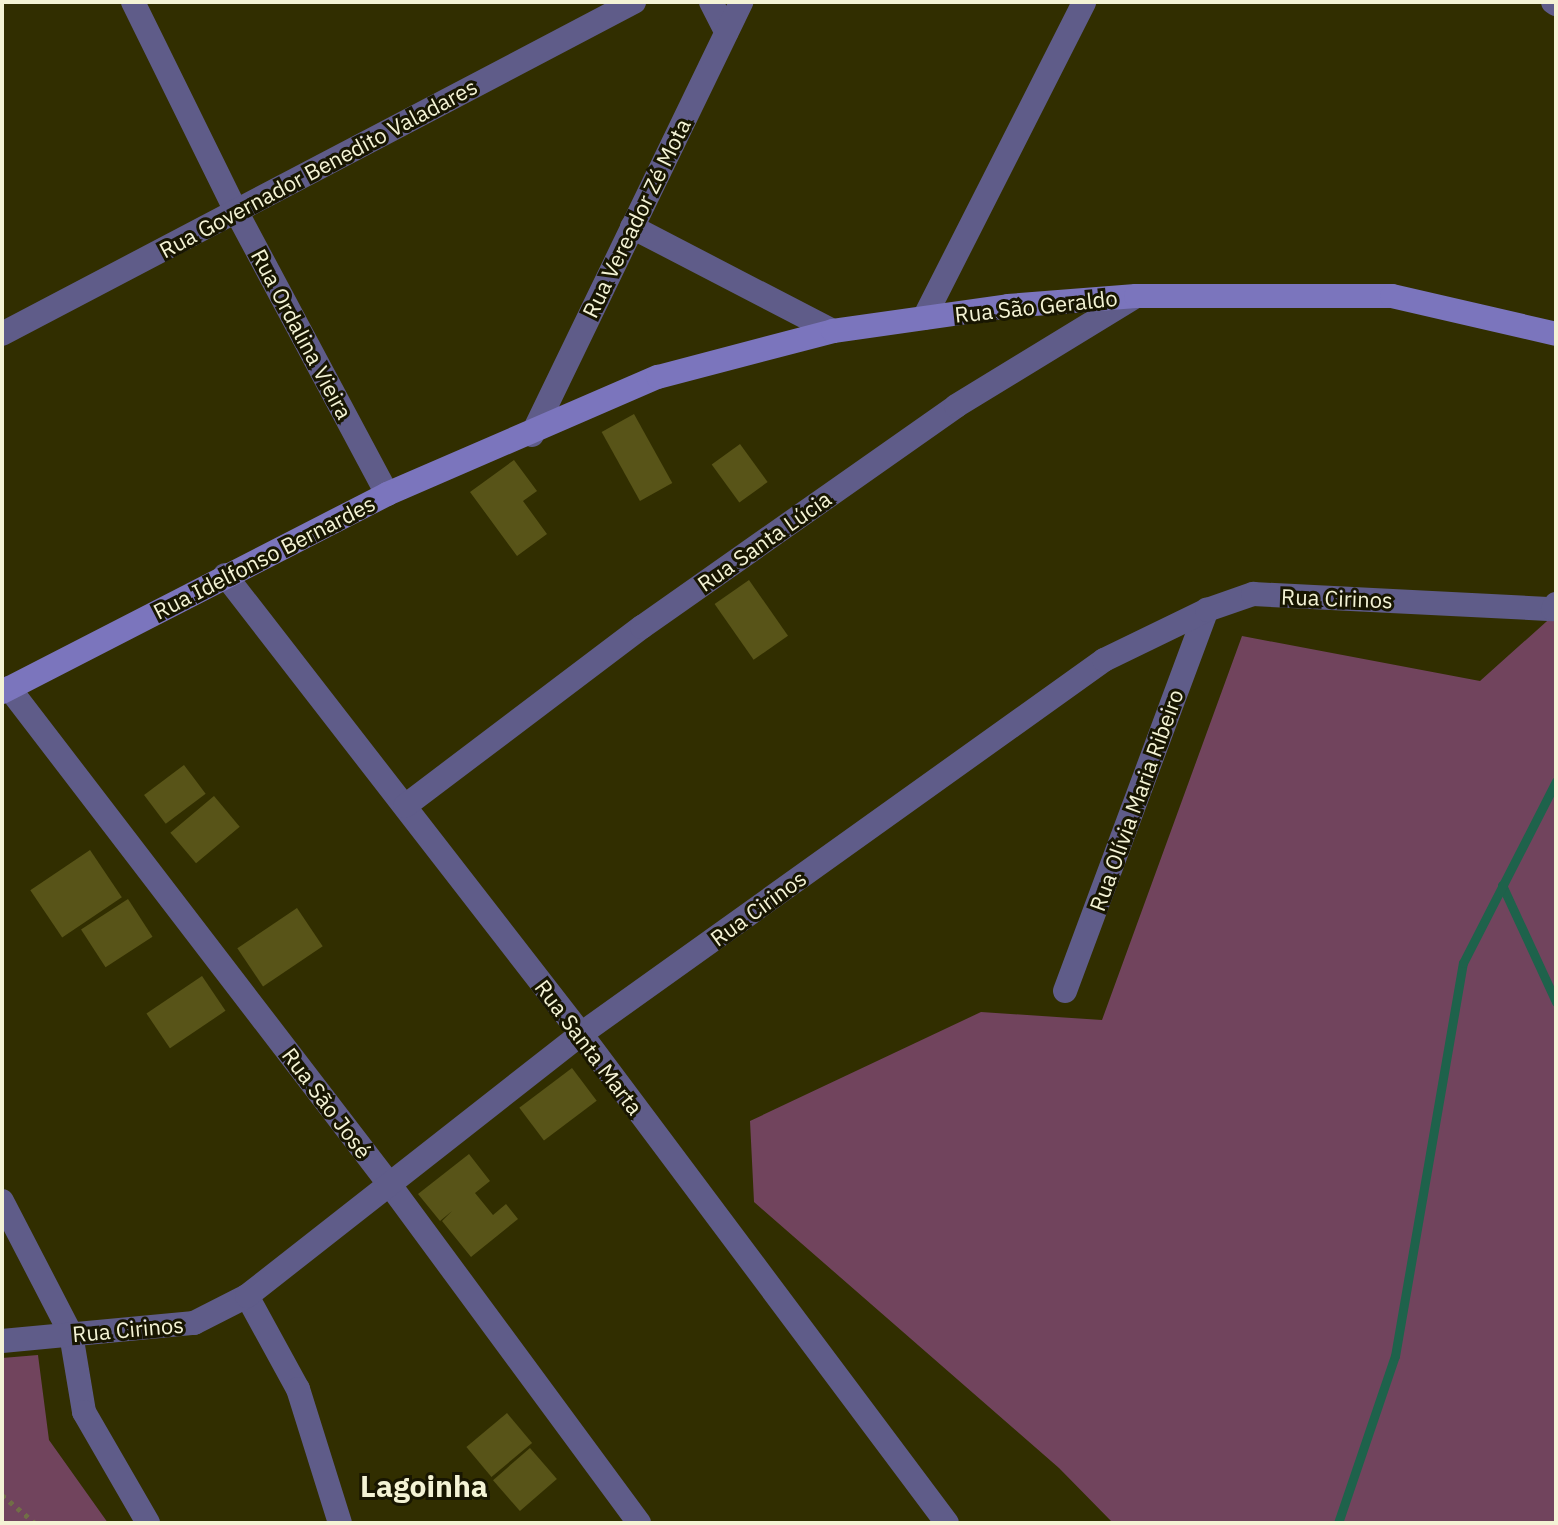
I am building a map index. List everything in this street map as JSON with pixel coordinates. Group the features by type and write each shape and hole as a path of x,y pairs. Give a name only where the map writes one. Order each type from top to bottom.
{"street":[{"name":"Rua Ordalina Vieira","path":"133,2 236,211 387,494"},
{"name":"Rua Governador Benedito Valadares","path":"2,334 634,2"},
{"path":"711,2 726,32"},
{"name":"Rua Vereador Zé Mota","path":"532,435 741,2"},
{"path":"924,318 1084,2"},
{"path":"632,227 833,331"},
{"name":"Rua São Geraldo","path":"532,435 658,377 833,331 924,318 1136,296 1392,296 1556,334"},
{"name":"Rua Santa Lúcia","path":"405,806 642,627 956,406 1136,296"},
{"name":"Rua Idelfonso Bernardes","path":"6,690 387,494 532,435"},
{"name":"Rua Santa Marta","path":"225,575 581,1034 947,1523"},
{"name":"Rua Cirinos","path":"2,1341 194,1323 247,1296 581,1034 1104,660 1207,610 1253,594 1553,609 1556,604"},
{"name":"Rua Olívia Maria Ribeiro","path":"1065,991 1207,610"},
{"name":"Rua São José","path":"6,690 390,1185 639,1523"},
{"path":"2,1201 71,1334 84,1412 148,1523"},
{"path":"247,1296 298,1389 340,1523"}],"path":[{"path":"2,1495 35,1523"}],"shaded area":[{"path":"1556,613 1556,1523 1113,1523 1059,1468 754,1202 750,1121 981,1012 1102,1020 1242,636 1480,681"},
{"path":"38,1355 49,1440 108,1523 2,1523 2,1358"}],"building":[{"path":"634,414 672,483 640,501 602,432"},
{"path":"740,444 768,482 739,503 712,465"},
{"path":"514,460 537,491 523,501 547,534 517,556 470,492"},
{"path":"749,580 788,636 754,660 715,604"},
{"path":"184,765 206,794 166,824 144,795"},
{"path":"214,796 240,827 196,863 170,833"},
{"path":"90,850 122,897 62,938 30,890"},
{"path":"128,899 153,937 106,967 81,929"},
{"path":"297,908 323,946 263,986 237,948"},
{"path":"202,976 225,1011 170,1048 146,1013"},
{"path":"572,1068 597,1101 544,1140 519,1108"},
{"path":"469,1154 490,1181 475,1193 493,1215 506,1204 518,1219 471,1257 442,1221 452,1211 440,1221 418,1194"},
{"path":"507,1413 532,1443 491,1477 466,1447"},
{"path":"530,1448 557,1479 520,1511 493,1480"}],"waterway":[{"path":"1338,1523 1395,1356 1463,963 1556,781"},
{"path":"1502,885 1556,1002"}],"district":[{"name":"Lagoinha","path":"424,1486"}]}
